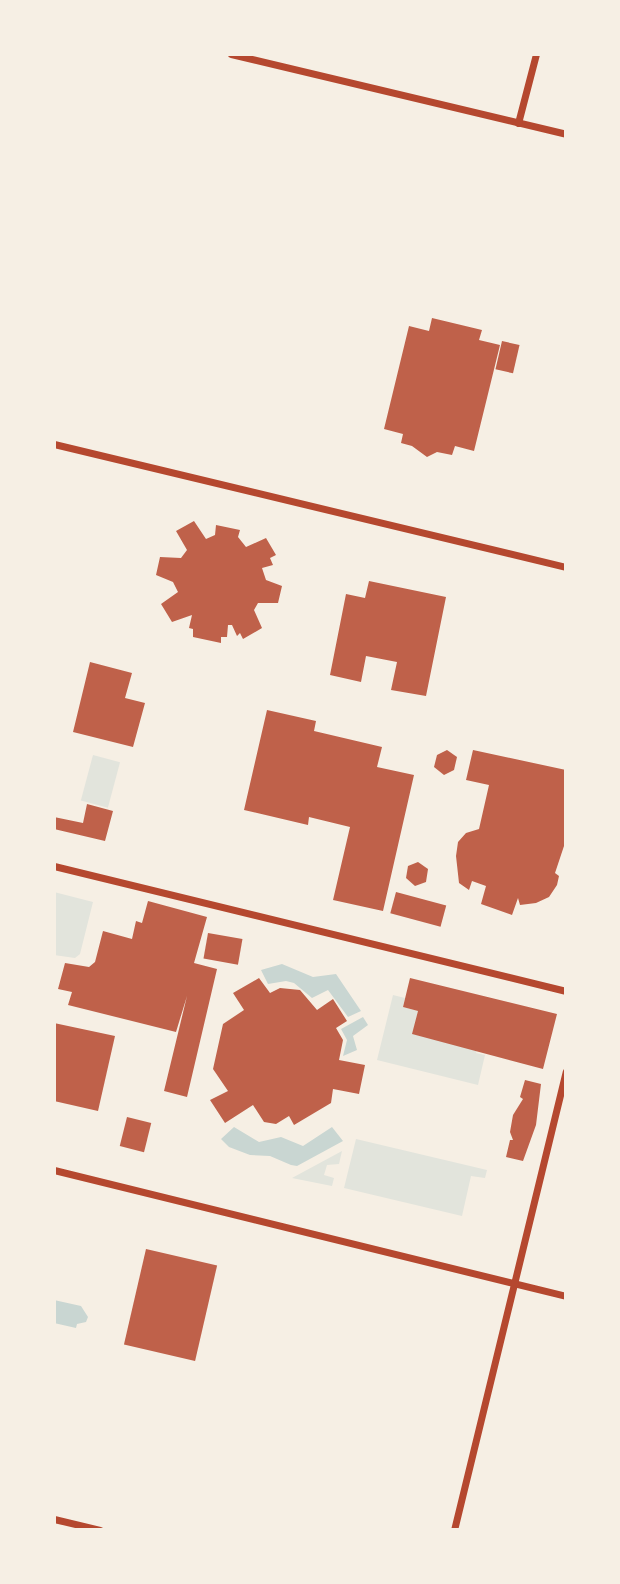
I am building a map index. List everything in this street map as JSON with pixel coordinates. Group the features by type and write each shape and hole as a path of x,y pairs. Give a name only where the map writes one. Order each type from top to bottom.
{"street":[{"path":"231,54 566,134"},
{"path":"518,123 536,54"},
{"path":"54,444 566,567"},
{"path":"54,866 566,991"},
{"path":"454,1530 566,1071"},
{"path":"54,1170 566,1296"},
{"path":"54,1519 100,1530"}],"shaded area":[{"path":"93,755 120,762 108,808 81,800"},
{"path":"54,892 93,902 80,954 75,958 54,955"},
{"path":"282,964 313,977 336,974 361,1011 348,1017 328,990 312,998 294,983 286,981 268,984 261,970"},
{"path":"393,995 405,998 403,1007 418,1011 413,1034 477,1049 476,1053 485,1055 478,1085 377,1060"},
{"path":"363,1017 368,1025 353,1036 357,1050 343,1056 347,1040 341,1029"},
{"path":"234,1127 259,1142 281,1137 303,1146 332,1127 343,1141 297,1166 270,1156 250,1155 229,1147 221,1139"},
{"path":"356,1139 487,1170 485,1178 471,1176 462,1216 344,1188"},
{"path":"342,1151 339,1164 327,1165 324,1175 334,1178 332,1186 292,1178"},
{"path":"54,1300 81,1306 88,1317 86,1322 77,1324 76,1328 54,1323"}],"building":[{"path":"432,318 482,330 479,340 500,345 474,451 455,446 452,455 437,452 427,457 412,446 401,443 403,434 384,429 409,326 429,331"},
{"path":"502,341 520,345 513,373 495,369"},
{"path":"194,521 206,539 215,535 216,525 240,530 238,537 246,547 266,538 276,555 270,558 273,565 262,568 266,580 282,586 278,603 258,603 254,610 262,628 243,639 240,633 237,636 232,625 228,625 227,637 221,637 221,643 193,637 193,629 189,628 192,615 172,622 161,604 178,592 173,582 156,575 160,557 181,558 187,550 176,531"},
{"path":"369,581 446,597 426,696 391,690 397,662 366,656 361,682 330,675 346,594 365,598"},
{"path":"90,662 132,673 125,698 145,703 133,747 73,732"},
{"path":"267,710 316,721 314,731 382,747 377,767 414,775 383,911 333,900 350,827 309,817 308,825 244,810"},
{"path":"447,750 457,757 454,770 444,775 434,767 437,755"},
{"path":"473,750 566,770 566,840 555,873 559,876 557,885 549,897 536,903 520,905 518,898 512,915 481,904 486,886 472,881 469,890 459,883 456,856 458,842 466,833 479,829 489,785 466,780"},
{"path":"87,804 113,811 105,841 54,829 54,817 83,823"},
{"path":"418,862 428,869 426,882 415,886 406,878 408,866"},
{"path":"396,892 446,905 441,927 390,913"},
{"path":"148,901 207,917 194,963 217,969 187,1097 164,1091 187,996 176,1032 68,1005 72,992 58,989 65,963 89,967 95,962 103,931 132,939 136,921 142,923"},
{"path":"208,933 242,939 238,965 203,959"},
{"path":"259,978 270,993 280,988 300,990 317,1010 333,999 347,1021 336,1028 343,1040 339,1060 365,1065 359,1094 333,1089 331,1103 294,1125 289,1116 276,1124 264,1122 253,1105 225,1123 210,1100 228,1091 213,1069 223,1024 244,1010 233,993"},
{"path":"410,978 557,1014 543,1069 412,1034 418,1011 403,1007"},
{"path":"54,1023 115,1036 98,1111 54,1101"},
{"path":"525,1080 541,1084 536,1125 523,1161 506,1157 510,1140 513,1140 510,1132 513,1115 523,1099 520,1097"},
{"path":"127,1117 151,1123 144,1152 120,1146"},
{"path":"146,1249 217,1265 195,1361 124,1344"}]}
